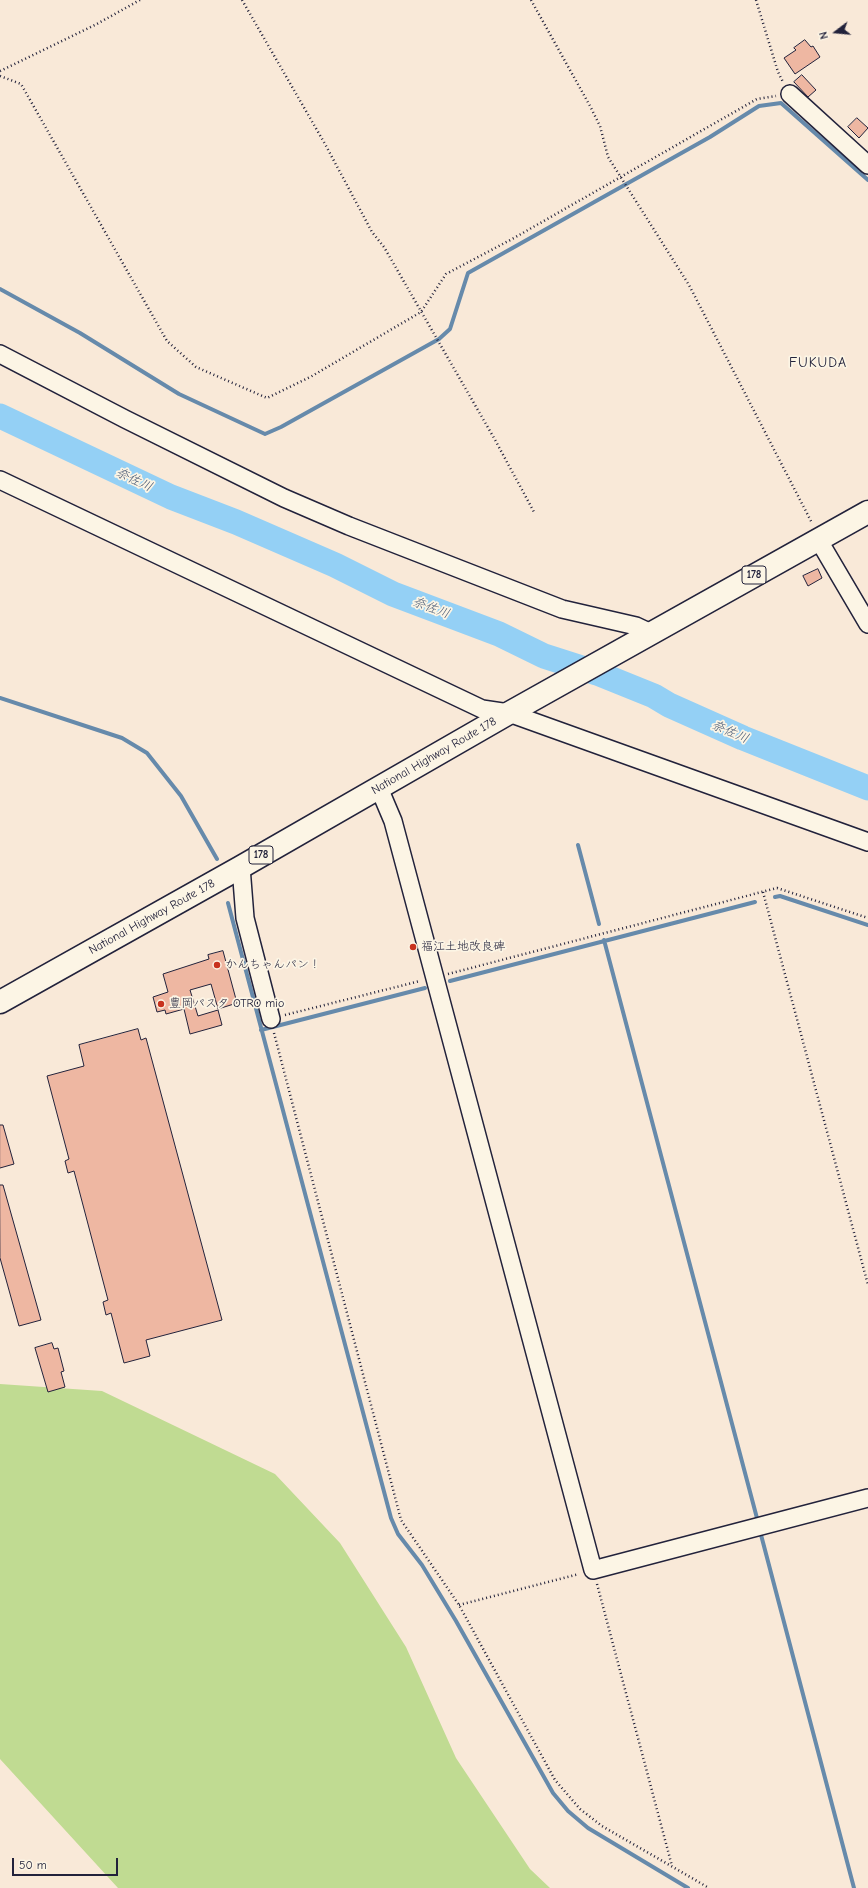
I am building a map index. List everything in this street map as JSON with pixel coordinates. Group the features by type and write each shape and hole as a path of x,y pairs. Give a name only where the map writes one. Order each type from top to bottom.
{"highway":[{"name":"National Highway Route 178","path":"0,1002 241,867 645,636 868,512"}],"street":[{"path":"790,94 868,165"},
{"path":"0,354 139,426 284,498 349,526 562,608 636,626 645,636"},
{"path":"0,480 482,709 515,710 868,842"},
{"path":"819,538 868,624"},
{"path":"379,788 390,813 436,977 593,1570 868,1498"},
{"path":"241,867 245,918 271,1019"}],"path":[{"path":"0,71 95,25 140,0"},
{"path":"242,0 325,144 372,232 384,247 534,512"},
{"path":"531,0 600,126 608,157 689,285 819,538"},
{"path":"0,76 21,84 167,342 196,367 267,398 312,376 421,312 446,274 620,178 757,99 790,94 778,72 756,0"},
{"path":"709,1888 602,1826 580,1809 563,1790 548,1768 459,1606 401,1520 271,1019 777,888 868,918"},
{"path":"763,892 868,1285"},
{"path":"459,1606 593,1570 672,1866"}],"green space":[{"path":"0,1384 102,1391 275,1474 340,1543 406,1647 456,1758 530,1869 550,1888 118,1888 0,1759"}],"building":[{"path":"805,40 811,47 813,46 820,57 795,74 784,58 796,50 794,48"},
{"path":"802,75 816,90 808,97 794,82"},
{"path":"857,118 868,128 859,138 848,127"},
{"path":"818,569 822,578 808,586 803,576"},
{"path":"223,951 237,1003 218,1009 211,984 190,990 198,1016 218,1010 222,1025 190,1034 184,1009 166,1014 165,1010 157,1012 153,997 168,992 163,974 209,959 208,955"},
{"path":"138,1029 141,1040 146,1038 222,1320 146,1340 150,1356 124,1363 111,1313 106,1315 103,1302 108,1300 74,1171 68,1173 65,1161 69,1159 47,1076 84,1066 79,1045"},
{"path":"0,1125 3,1125 14,1164 0,1168"},
{"path":"0,1185 3,1185 41,1320 19,1326 0,1258"},
{"path":"52,1343 54,1349 58,1348 64,1371 61,1372 65,1387 48,1392 35,1348"}],"waterway":[{"path":"0,289 80,333 179,394 265,434 281,427 439,339 450,329 468,273 710,137 759,106 781,103 868,180"},
{"name":"奈佐川","path":"0,416 171,497 236,522 335,565 393,594 499,634 544,656 597,673 654,696 669,705 743,738 868,788"},
{"path":"0,698 122,738 147,753 181,796 217,859"},
{"path":"578,845 599,924"},
{"path":"775,897 780,896 868,925"},
{"path":"450,981 755,902"},
{"path":"228,903 391,1518 398,1534 422,1565 456,1621 553,1793 568,1811 588,1828 688,1888"},
{"path":"604,940 758,1522"},
{"path":"261,1030 425,988"},
{"path":"760,1531 854,1888"}],"place":[{"name":"福江土地改良碑","path":"413,947"},
{"name":"かんちゃんパン！","path":"217,965"},
{"name":"豊岡パスタ OTRO mio","path":"161,1004"}],"district":[{"name":"FUKUDA","path":"818,363"}]}
